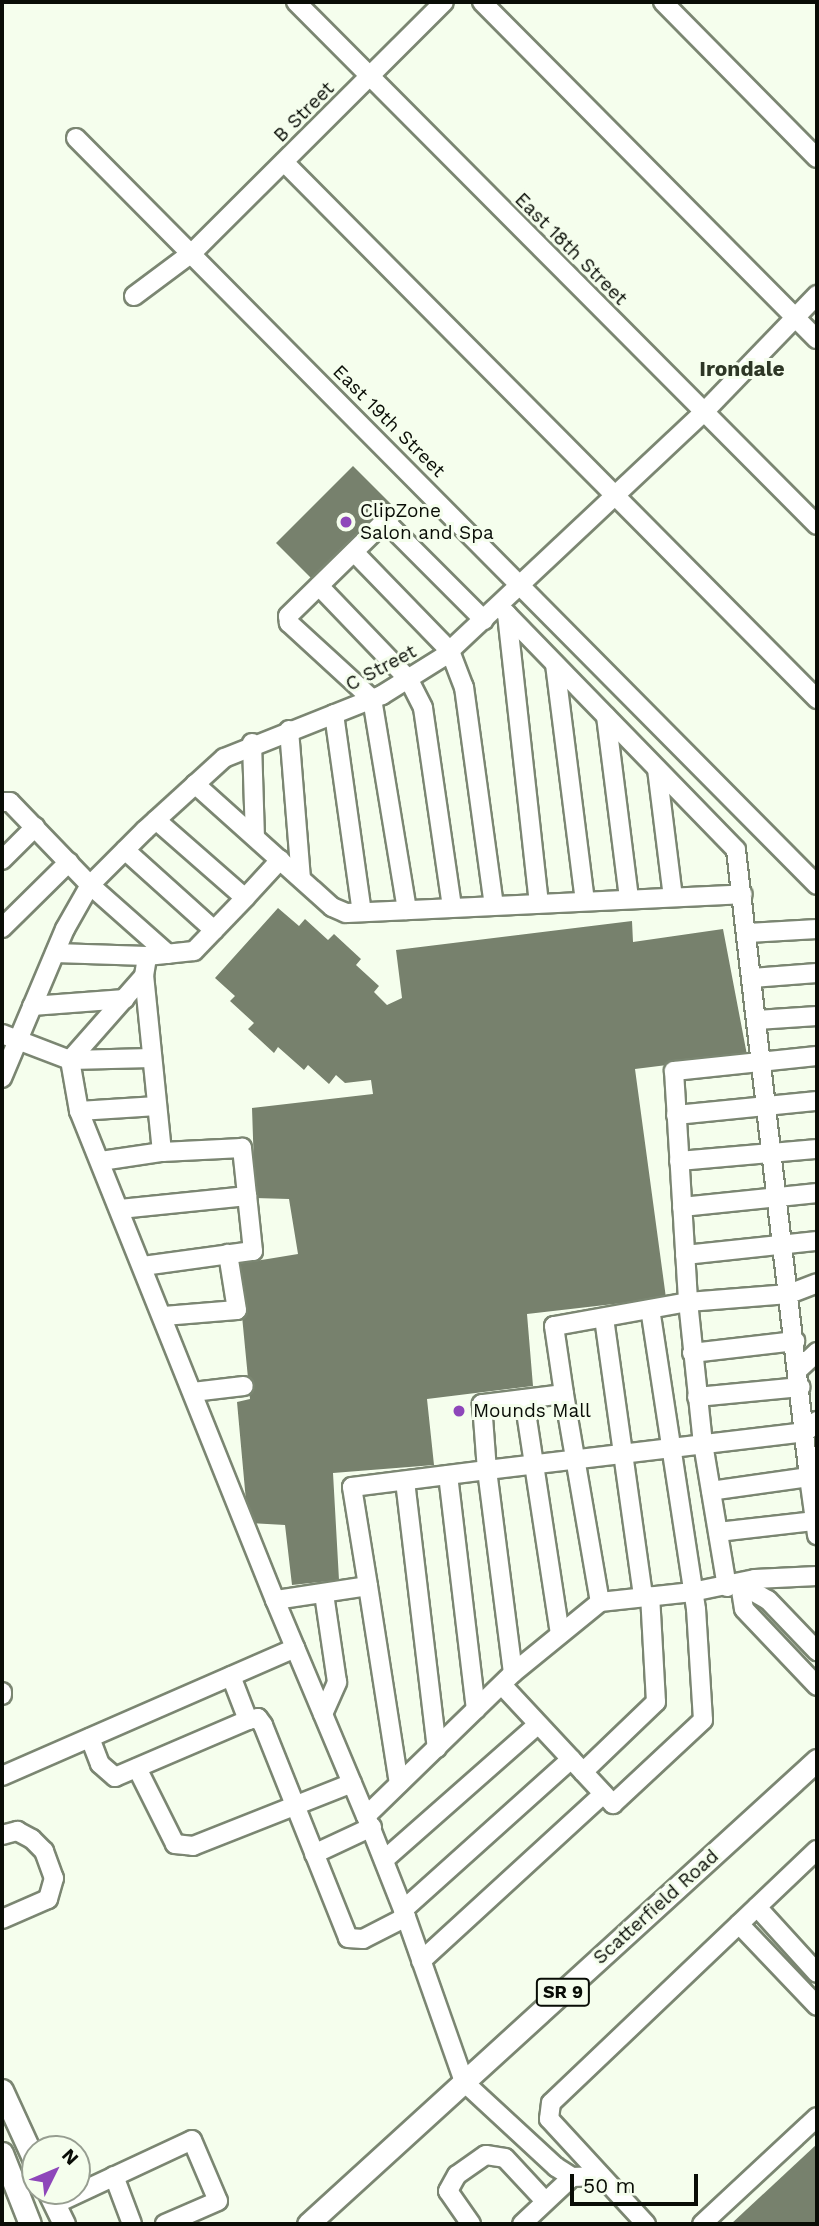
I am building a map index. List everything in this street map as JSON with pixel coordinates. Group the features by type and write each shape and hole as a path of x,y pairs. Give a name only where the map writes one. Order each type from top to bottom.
{"main road":[{"name":"Scatterfield Road","path":"309,2224 817,1760"},
{"path":"2,2090 23,2135"},
{"path":"2,2153 30,2224"},
{"path":"55,2205 64,2224"}],"street":[{"name":"East 18th Street","path":"296,2 817,525"},
{"name":"B Street","path":"134,296 193,253 444,2"},
{"path":"482,2 817,339"},
{"path":"663,2 817,158"},
{"name":"East 19th Street","path":"76,138 817,885"},
{"path":"284,162 817,699"},
{"name":"C Street","path":"2,1078 9,1038 32,1006 55,953 90,885 156,820 223,758 252,743 372,699 408,680 450,651 484,620 503,610 522,586 704,412 817,295"},
{"path":"407,910 372,699 289,623 288,616 380,526 390,526 484,620"},
{"path":"354,552 450,651 464,687 494,905"},
{"path":"319,586 408,680 423,708 452,907"},
{"path":"503,610 736,850 795,1341 811,1426 809,1477 816,1528 718,1532"},
{"path":"503,610 539,903"},
{"path":"555,664 584,901"},
{"path":"334,714 362,912"},
{"path":"606,716 629,899"},
{"path":"289,730 301,879"},
{"path":"252,743 255,837"},
{"path":"657,769 673,897"},
{"path":"195,784 332,907 362,912 743,894"},
{"path":"2,802 10,802 90,885 167,954"},
{"path":"156,820 245,898"},
{"path":"2,860 35,827"},
{"path":"125,850 214,930"},
{"path":"55,953 146,956 194,951 280,860"},
{"path":"2,928 69,862"},
{"path":"748,933 817,929"},
{"path":"146,956 144,976 162,1152"},
{"path":"752,978 817,973"},
{"path":"70,1060 144,976"},
{"path":"32,1006 125,999"},
{"path":"757,1020 817,1016"},
{"path":"9,1038 70,1060 152,1058"},
{"path":"817,1056 760,1060 674,1072 692,1353 718,1532 733,1586 744,1609 817,1685"},
{"path":"70,1060 79,1111 164,1317 275,1600 369,1822 464,2082 533,2148 572,2177 601,2176"},
{"path":"676,1115 817,1101"},
{"path":"79,1111 157,1105"},
{"path":"101,1161 162,1152 242,1147 253,1251 143,1266"},
{"path":"679,1161 817,1149"},
{"path":"682,1207 817,1193"},
{"path":"120,1209 247,1196"},
{"path":"685,1255 817,1241"},
{"path":"164,1317 237,1310 228,1254"},
{"path":"600,1602 573,1460 554,1326 688,1302 789,1294 817,1283"},
{"path":"564,1394 482,1405 508,1679 538,1724 613,1804 704,1720 692,1592 650,1310"},
{"path":"90,1738 100,1764 115,1777 258,1718 348,1938 363,1939 404,1914 577,1765 656,1702 647,1597 604,1318"},
{"path":"692,1353 795,1341"},
{"path":"698,1397 800,1378 817,1352"},
{"path":"193,1392 244,1386"},
{"path":"524,1399 559,1634"},
{"path":"399,1784 352,1487 704,1444 811,1426"},
{"path":"448,1475 476,1709"},
{"path":"711,1491 809,1477"},
{"path":"405,1481 437,1748"},
{"path":"314,1854 369,1822 399,1784 476,1709 559,1634 600,1602 733,1586 755,1579 817,1576"},
{"path":"275,1600 368,1586"},
{"path":"733,1586 768,1600 817,1651"},
{"path":"323,1714 337,1682 324,1594"},
{"path":"2,1776 295,1648"},
{"path":"231,1676 248,1720"},
{"path":"384,1860 538,1724"},
{"path":"137,1768 175,1844 193,1846 352,1783"},
{"path":"421,1961 603,1794"},
{"path":"2,1835 17,1831 32,1839 44,1851 54,1878 48,1899 2,1919"},
{"path":"646,2224 549,2119 551,2104 817,1850"},
{"path":"757,1907 817,1973"},
{"path":"739,1924 817,2006"},
{"path":"702,2224 817,2117"},
{"path":"91,2184 192,2140 218,2201 165,2224"},
{"path":"471,2224 454,2206 448,2191 457,2175 486,2155 505,2158 545,2201"},
{"path":"114,2176 132,2224"},
{"path":"522,2224 572,2177"}],"building":[{"path":"353,466 391,504 314,581 276,543"},
{"path":"278,908 299,926 305,919 328,940 334,934 361,959 356,965 379,986 374,992 387,1005 402,998 396,950 632,921 633,942 723,929 747,1055 635,1069 666,1298 527,1314 533,1386 427,1399 434,1465 333,1473 339,1580 292,1585 285,1525 248,1523 237,1402 250,1399 237,1264 298,1254 289,1199 255,1198 252,1108 373,1094 371,1080 345,1083 336,1075 329,1084 308,1065 304,1070 278,1047 274,1053 248,1029 254,1023 230,1001 235,996 215,978"},
{"path":"817,2144 817,2224 731,2224"}],"place":[{"name":"ClipZone Salon and Spa","path":"346,522"},
{"name":"Mounds Mall","path":"459,1411"}],"district":[{"name":"Irondale","path":"742,369"}]}
